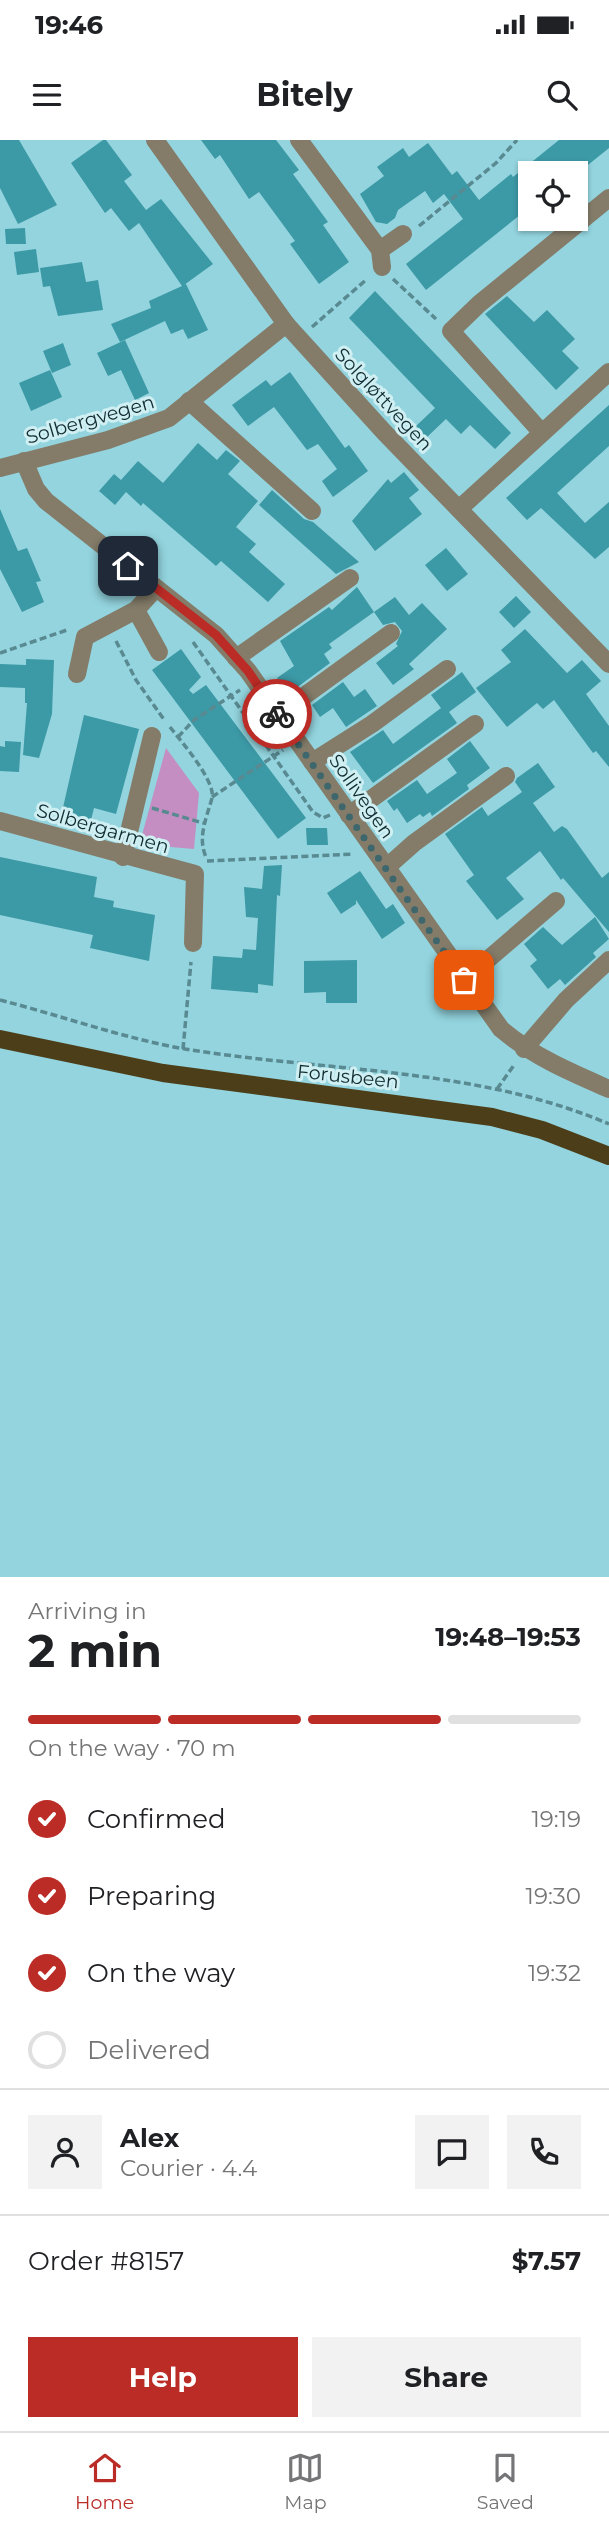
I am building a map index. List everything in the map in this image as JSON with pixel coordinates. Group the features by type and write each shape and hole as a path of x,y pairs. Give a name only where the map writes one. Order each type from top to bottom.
{"main road":[{"name":"Forusbeen","path":"0,1025 79,1054"},
{"name":"Forusbeen","path":"0,1039 199,1079 390,1101 492,1117 542,1130 609,1156"}],"street":[{"name":"Solgløttvegen","path":"155,140 286,324 459,509 605,650"},
{"path":"299,140 381,258 403,234"},
{"path":"542,433 451,331 479,304 609,198"},
{"name":"Solbergvegen","path":"0,468 153,426 169,418 286,324"},
{"path":"459,509 609,372"},
{"path":"189,401 312,511"},
{"name":"Sollivegen","path":"24,461 36,489 46,501 216,635 255,680 501,1029 524,1049 609,1089"},
{"path":"236,658 349,578"},
{"path":"77,674 85,637 136,610 156,588"},
{"path":"136,610 159,652"},
{"path":"278,715 391,633"},
{"path":"312,762 372,724 447,669"},
{"path":"346,811 475,724"},
{"path":"123,857 152,736"},
{"path":"382,860 414,843 506,776"},
{"name":"Solbergarmen","path":"0,821 123,857 195,874"},
{"path":"193,943 195,874"},
{"path":"464,980 556,901"},
{"path":"524,1049 566,1000 609,960"}],"path":[{"path":"403,234 413,230 496,163 517,140"},
{"path":"299,338 381,258 426,312 451,331"},
{"path":"185,634 232,695 317,816 323,818 346,811"},
{"path":"178,737 194,720 255,680"},
{"path":"212,797 297,741"},
{"path":"135,805 203,823"},
{"path":"195,874 207,861 382,860"},
{"path":"183,1049 193,943"},
{"path":"0,1000 183,1049 444,1079 497,1089 609,1124"},
{"path":"497,1089 524,1049"}],"shaded area":[{"path":"166,748 199,793 194,849 147,845 142,835"}],"building":[{"path":"0,140 19,140 57,205 18,224 0,188"},
{"path":"106,140 132,175 124,181 146,210 161,199 213,264 184,285 186,284 208,330 188,339 183,329 171,334 165,321 120,342 111,324 151,308 149,301 182,286 139,223 129,231 111,208 105,213 71,163"},
{"path":"201,140 276,140 299,170 293,174 328,222 323,225 349,262 319,284 290,244 295,241 259,192 249,199 220,155 215,159"},
{"path":"559,140 609,140 609,148 588,165 588,161 533,161"},
{"path":"428,143 452,175 457,171 479,200 511,174 513,177 518,173 518,217 426,290 406,264 463,219 444,194 433,203 425,191 398,210 395,218 387,224 376,222 360,194 384,176 377,167 403,148 409,157"},
{"path":"25,228 26,244 6,244 5,229"},
{"path":"36,249 39,272 17,275 14,252"},
{"path":"82,262 86,282 98,280 103,310 58,316 50,286 43,287 40,268"},
{"path":"375,291 511,433 495,449 470,425 461,434 446,419 426,438 415,427 435,408 349,318"},
{"path":"507,296 534,322 547,310 575,339 562,351 579,368 556,390 485,314"},
{"path":"125,340 149,393 135,400 121,370 108,376 97,353"},
{"path":"63,343 71,365 52,373 43,351"},
{"path":"50,370 62,397 31,411 19,383"},
{"path":"290,372 345,448 349,445 368,471 333,497 322,481 337,469 318,444 307,450 274,407 248,426 232,405 266,380 271,386"},
{"path":"609,405 609,446 557,493 585,523 609,502 609,547 595,559 541,508 527,520 506,498"},
{"path":"198,443 217,460 226,450 240,461 228,474 258,501 236,527 256,544 249,552 285,584 268,602 221,561 216,566 143,503 141,506 126,492 115,505 99,491 114,474 121,480 138,461 163,483"},
{"path":"404,472 419,490 409,498 422,514 375,551 352,521 388,479 391,483"},
{"path":"272,490 359,562 336,574 259,505"},
{"path":"0,509 18,551 27,548 41,581 36,582 44,602 22,612 0,569"},
{"path":"446,548 468,574 447,591 425,565"},
{"path":"357,587 374,612 329,644 332,648 324,654 330,663 288,694 277,678 294,666 280,641 329,607 332,610"},
{"path":"516,596 531,612 514,628 499,612"},
{"path":"395,597 409,615 422,603 447,629 409,664 414,669 393,685 376,663 398,646 396,644 402,631 395,622 383,625 374,612"},
{"path":"525,629 567,673 582,660 601,681 586,694 609,726 609,767 596,751 593,753 554,700 543,709 537,703 507,727 476,688 511,662 501,650"},
{"path":"181,649 201,677 189,690 193,694 206,685 306,818 278,839 152,670"},
{"path":"26,659 54,660 52,714 39,758 23,755 27,703 25,688 0,687 0,664 26,665"},
{"path":"462,672 476,692 449,712 457,723 373,783 350,752 383,730 393,744 441,708 431,695"},
{"path":"343,682 354,697 365,689 377,706 346,727 333,708 320,717 312,705"},
{"path":"84,715 139,729 116,814 94,808 91,820 62,812"},
{"path":"5,741 21,742 19,772 0,771 0,746 5,747"},
{"path":"470,741 490,768 467,785 469,789 432,816 430,812 423,817 420,814 407,823 397,808 394,811 387,801 417,780 427,794 457,773 447,759"},
{"path":"538,763 555,787 533,803 554,832 562,826 567,829 602,878 609,872 609,932 563,878 561,880 540,851 506,878 524,899 497,920 466,881 474,875 445,834 482,807 488,816 522,792 515,782 517,778"},
{"path":"306,828 327,828 328,845 307,845"},
{"path":"0,857 97,877 94,897 114,901 113,907 155,915 149,961 90,948 93,935 0,915"},
{"path":"282,865 280,896 277,895 273,986 258,984 258,993 211,989 213,956 242,958 243,949 256,950 258,918 246,917 244,887 262,889 264,866"},
{"path":"360,871 386,909 393,904 405,923 382,939 356,900 356,904 341,914 327,893"},
{"path":"595,917 609,939 593,953 596,957 565,985 560,979 548,989 530,966 537,960 524,944 543,927 562,945"},
{"path":"357,960 357,1003 326,1003 326,992 304,993 304,961"}],"way so far":[{"path":"277,714 423,918 464,980"}],"route":[{"path":"128,566 216,635 248,671 277,714"}]}
